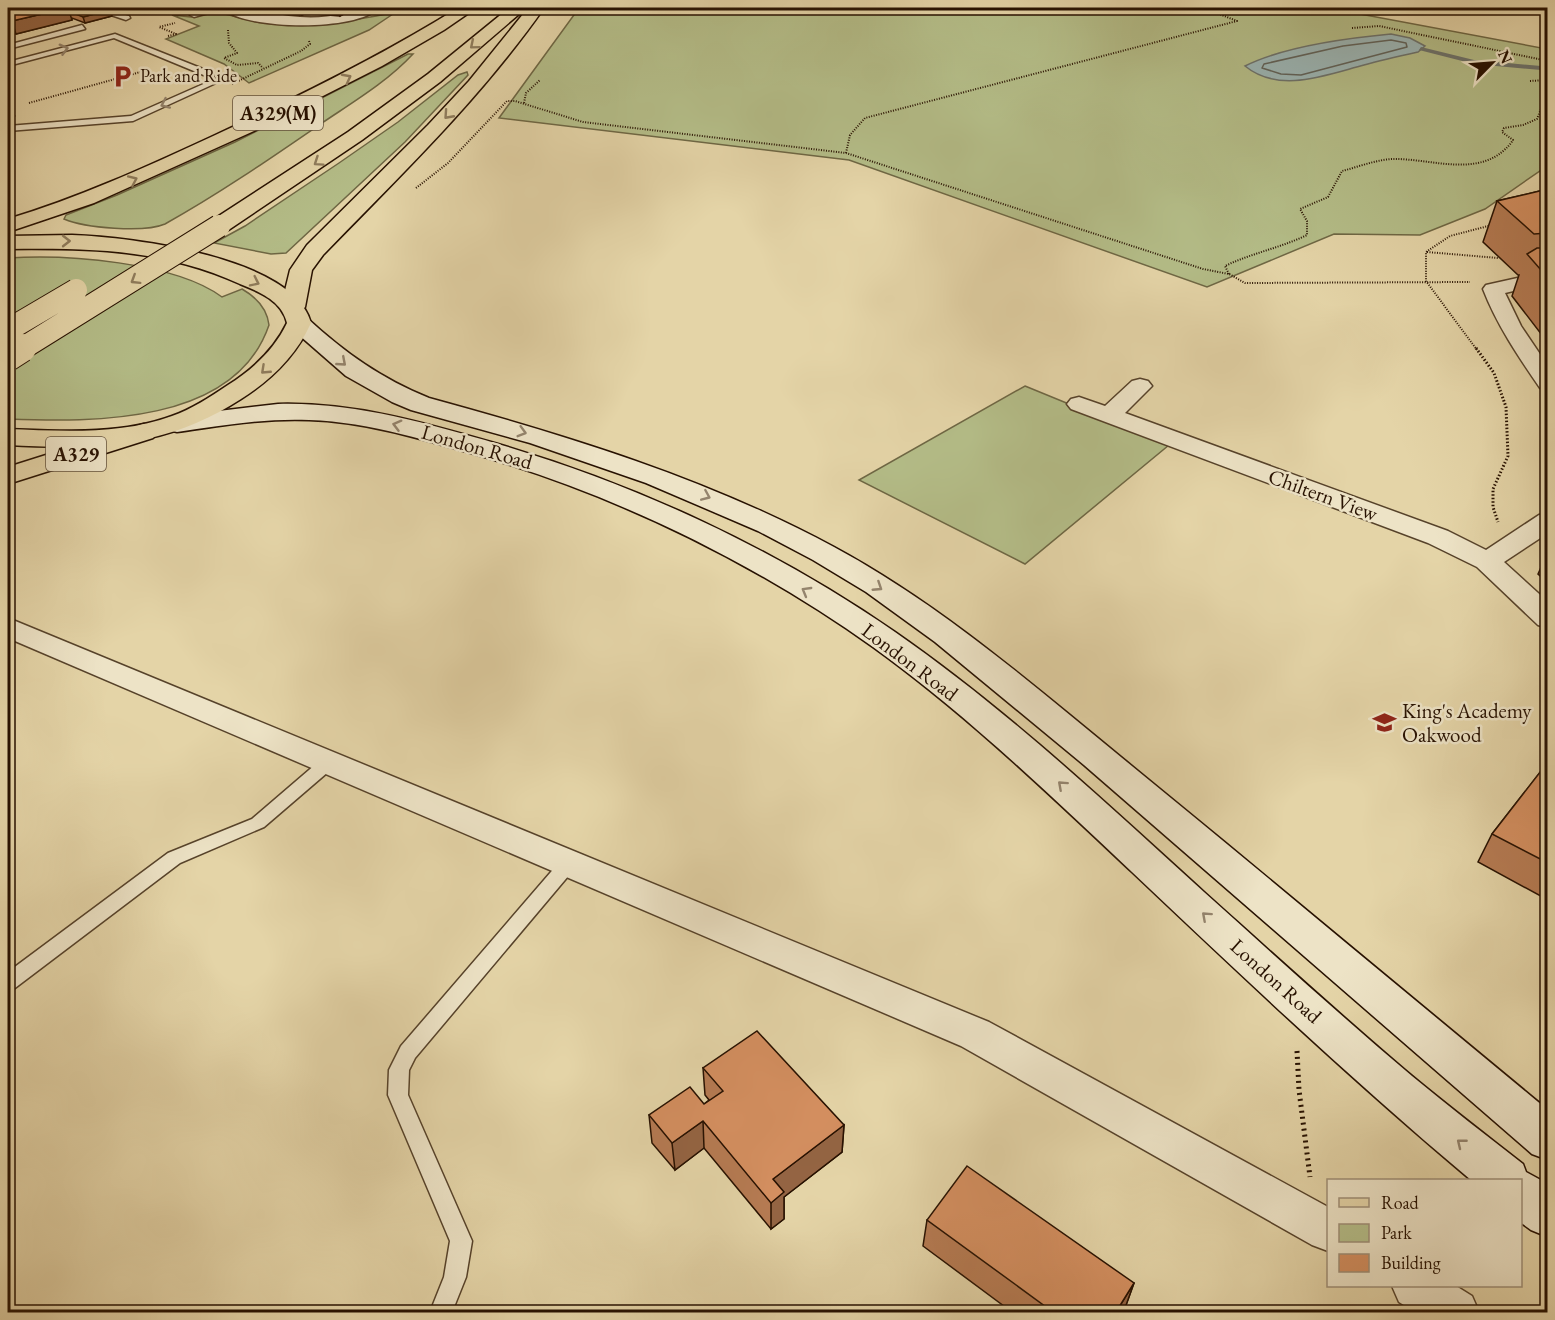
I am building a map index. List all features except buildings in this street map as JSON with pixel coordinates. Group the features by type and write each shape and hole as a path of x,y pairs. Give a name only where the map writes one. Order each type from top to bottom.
{"main road":[{"name":"A329(M)","path":"8,226 95,197 245,128 347,78 468,8"},
{"name":"A329(M)","path":"8,330 209,222 448,45 494,8"},
{"name":"A329(M)","path":"8,357 209,222 381,117 441,72 519,8"},
{"path":"8,436 66,437 144,432 177,424 209,409 258,376 295,333 297,281 306,262 328,236 435,129 475,85 536,8"},
{"path":"8,243 88,242 166,251 242,275 278,294 296,315"},
{"name":"London Road","path":"296,315 349,369 397,396 587,451 657,476 726,505 783,533 877,585 954,641 1115,771 1548,1139"},
{"name":"London Road","path":"177,424 290,412 335,413 374,418 534,463 659,513 714,538 843,613 921,668 1046,770 1397,1091 1505,1179"},
{"name":"A329","path":"8,476 144,432"},
{"path":"1522,1193 1548,1214"}],"street":[{"path":"230,8 240,12 282,19 320,21 344,20 371,8"},
{"path":"1548,284 1522,283 1493,289 1518,340 1548,383"},
{"path":"1109,415 1140,386"},
{"name":"Chiltern View","path":"1079,404 1438,537 1497,554 1548,619"},
{"path":"1497,554 1548,521"},
{"path":"8,627 975,1034 1316,1223"},
{"path":"1417,1287 1456,1312"}],"lane":[{"path":"194,15 224,8"},
{"path":"107,12 126,18"},
{"path":"8,47 82,27"},
{"path":"8,36 25,43"},
{"path":"8,64 115,36 210,75 212,83 133,118 8,129"},
{"path":"8,113 10,116 8,121"},
{"path":"8,982 174,858 258,823 329,762"},
{"path":"441,1312 455,1276 461,1241 398,1095 399,1070 408,1052 569,863"}],"path":[{"path":"846,153 850,135 865,118 1237,21 1204,8"},
{"path":"224,25 228,30 229,43 237,53 224,58 237,65 258,63 263,69"},
{"path":"1352,28 1380,26 1548,61"},
{"path":"29,103 177,61"},
{"path":"524,104 526,93 540,80"},
{"path":"1530,81 1548,80"},
{"path":"505,104 507,101 524,104 583,122 846,153 1203,269 1229,274 1245,283 1426,281 1483,282 1503,287"},
{"path":"1229,274 1225,266 1233,260 1284,246 1308,235 1307,221 1300,209 1328,197 1342,171 1375,161 1394,159 1458,166 1483,163 1510,148 1513,140 1502,132 1504,128 1531,122 1537,119 1541,109 1548,107"},
{"path":"1426,252 1450,236 1501,222"},
{"path":"1426,252 1498,258"},
{"path":"1426,252 1426,281 1494,373 1506,407 1508,456 1493,489 1497,554"},
{"path":"1305,1008 1296,1023 1299,1090 1316,1223"}],"green space":[{"path":"579,8 1328,8 1547,49 1547,166 1485,209 1420,235 1334,234 1207,287 849,160 499,118"},
{"path":"218,12 257,22 314,25 396,12 369,30 249,83 224,64 166,39 199,26 172,15 191,17"},
{"path":"408,54 413,54 369,91 245,175 165,224 129,229 86,225 64,219 66,215 117,195 235,142"},
{"path":"467,72 468,75 405,142 286,253 271,254 214,243 245,226 339,163 398,122 458,75"},
{"path":"8,258 88,259 149,268 202,285 222,297 242,289 260,304 266,313 269,325 252,358 226,382 194,399 158,411 119,417 80,420 8,419"},
{"path":"1025,386 1169,445 1025,564 859,480"}],"water":[{"path":"1391,34 1410,38 1425,46 1418,52 1303,80 1273,79 1245,66 1260,59 1297,49"}],"waterway":[{"path":"1421,49 1474,62 1541,68"}],"place":[{"name":"Park and Ride","path":"122,76"},
{"name":"King's Academy Oakwood","path":"1384,723"}]}
